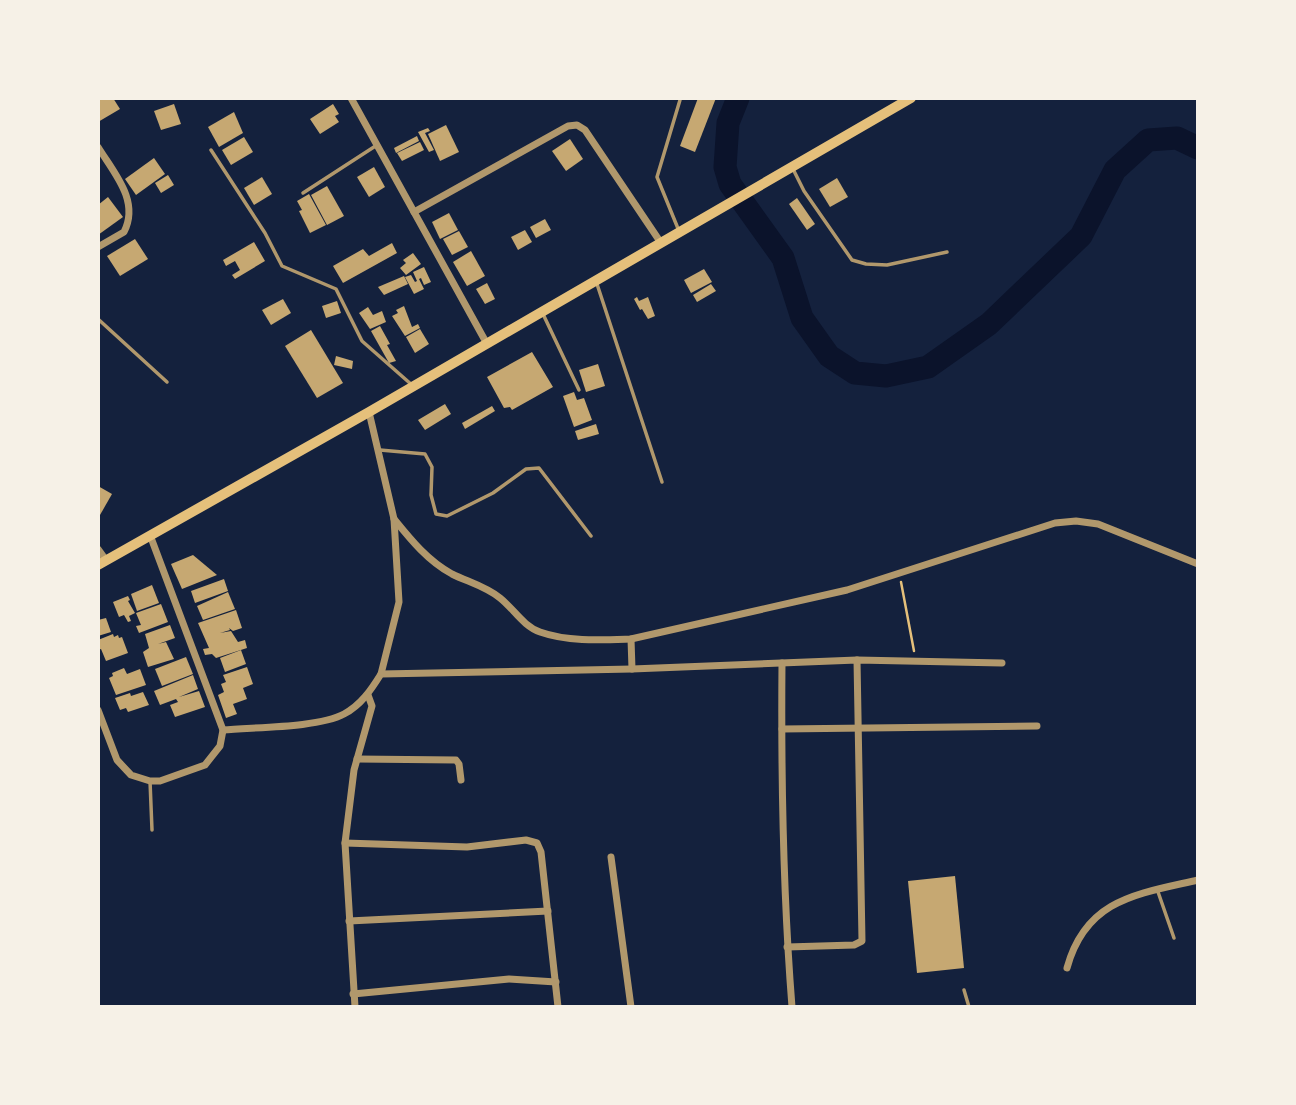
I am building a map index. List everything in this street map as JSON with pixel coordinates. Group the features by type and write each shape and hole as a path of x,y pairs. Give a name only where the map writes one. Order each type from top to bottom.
{"main road":[{"path":"102,563 369,412 911,98"}],"street":[{"path":"352,98 487,344"},
{"path":"414,212 568,126 578,125 585,130 661,243"},
{"path":"98,147 126,194 130,209 124,232 98,247"},
{"path":"223,730 313,722 343,715 368,695 381,674 399,602 394,519 369,412"},
{"path":"394,519 418,549 451,573 477,583 500,598 534,629 551,635 595,640 631,639 847,590 1055,523 1076,521 1098,524 1198,564"},
{"path":"98,710 117,760 131,775 150,781 160,781 205,765 220,746 223,730 150,535"},
{"path":"98,549 102,563"},
{"path":"631,639 632,669"},
{"path":"381,674 632,669 857,660 1002,663"},
{"path":"788,947 855,945 862,942 864,934 857,660"},
{"path":"782,663 788,947 792,1007"},
{"path":"355,1007 345,843 357,759 372,706 368,695"},
{"path":"782,729 1037,726"},
{"path":"357,759 456,760 461,780"},
{"path":"345,843 467,847 526,839 537,843 541,852 558,1007"},
{"path":"611,857 631,1007"},
{"path":"1067,968 1083,931 1096,916 1112,905 1157,889 1198,880"},
{"path":"349,921 548,911"},
{"path":"353,994 509,979 556,982"}],"lane":[{"path":"680,100 657,177 680,233"},
{"path":"303,193 377,145"},
{"path":"211,150 265,233 282,267 336,289 362,341 414,386"},
{"path":"792,166 804,191 852,260 887,265 947,252"},
{"path":"596,281 662,482"},
{"path":"542,312 579,390"},
{"path":"98,319 167,382"},
{"path":"378,449 425,454 432,467 431,495 436,514 447,516 493,493 526,469 539,468 591,536"},
{"path":"150,781 152,830"},
{"path":"1157,889 1174,938"},
{"path":"964,990 969,1007"}],"path":[{"path":"900,573 916,661"}],"building":[{"path":"113,98 120,109 98,122 98,99"},
{"path":"698,98 716,98 695,152 680,146"},
{"path":"174,104 181,124 161,130 154,111"},
{"path":"333,104 339,114 335,116 339,122 320,134 310,119"},
{"path":"234,112 243,133 219,147 208,127"},
{"path":"446,125 459,152 440,161 428,134"},
{"path":"428,128 430,131 425,133 434,150 429,152 418,132"},
{"path":"417,136 419,141 396,153 394,148"},
{"path":"244,137 253,152 231,165 222,150"},
{"path":"570,139 583,159 566,171 552,151"},
{"path":"420,142 424,150 402,161 397,153"},
{"path":"154,158 165,174 136,195 125,179"},
{"path":"374,167 385,187 369,197 357,177"},
{"path":"168,175 174,185 161,193 155,183"},
{"path":"262,177 272,194 254,205 244,188"},
{"path":"837,178 848,197 830,207 819,189"},
{"path":"327,186 344,216 327,225 311,195"},
{"path":"309,194 326,225 310,233 297,201"},
{"path":"108,197 123,217 98,235 98,205"},
{"path":"797,198 815,224 807,230 789,204"},
{"path":"449,213 458,230 440,239 432,222"},
{"path":"545,219 551,230 536,238 530,227"},
{"path":"525,230 532,242 518,250 511,237"},
{"path":"459,231 468,247 452,255 443,239"},
{"path":"135,239 148,259 120,276 107,256"},
{"path":"254,242 265,261 235,279 232,275 240,270 235,261 226,266 223,260"},
{"path":"392,243 397,253 343,283 333,266 363,249 369,256"},
{"path":"471,251 485,276 467,286 453,262"},
{"path":"413,253 421,264 406,275 400,268 406,263 403,260"},
{"path":"424,267 431,282 424,285 421,278 419,279 424,289 414,294 405,277 411,275 415,282 417,281 413,272"},
{"path":"704,269 712,282 691,293 684,280"},
{"path":"404,276 408,284 384,295 378,287"},
{"path":"487,283 495,299 485,304 476,289"},
{"path":"711,284 716,291 697,302 693,295"},
{"path":"637,297 639,301 648,297 655,316 648,319 634,299"},
{"path":"283,299 291,313 271,325 262,310"},
{"path":"337,301 341,313 326,318 322,306"},
{"path":"404,306 412,327 418,324 420,328 405,336 392,316"},
{"path":"368,307 373,315 382,311 386,322 370,329 359,313"},
{"path":"380,326 396,361 389,363 371,331"},
{"path":"420,329 429,344 415,353 406,337"},
{"path":"311,330 343,383 317,398 285,346"},
{"path":"532,352 553,387 512,410 510,407 504,408 487,377"},
{"path":"336,356 353,361 352,369 334,365"},
{"path":"598,364 605,386 586,392 579,370"},
{"path":"574,392 577,400 584,398 592,420 574,427 563,396"},
{"path":"445,404 451,414 425,430 418,420"},
{"path":"492,406 495,411 465,429 462,423"},
{"path":"596,424 599,434 578,440 575,431"},
{"path":"98,486 112,494 100,515 98,514"},
{"path":"193,555 217,575 182,589 171,564"},
{"path":"224,579 228,591 195,603 191,591"},
{"path":"152,585 159,603 137,611 131,594"},
{"path":"228,592 235,609 203,620 197,606"},
{"path":"128,596 135,613 129,616 131,621 128,622 124,615 119,617 113,602"},
{"path":"161,604 168,622 139,633 136,626 141,625 136,613"},
{"path":"236,610 242,628 233,631 229,628 230,630 220,633 231,631 238,642 245,640 247,648 216,658 212,654 205,655 203,649 209,648 198,623"},
{"path":"106,618 111,632 98,636 98,620"},
{"path":"170,625 175,638 158,644 166,642 174,659 148,667 143,652 149,648 145,634"},
{"path":"113,634 114,637 122,637 128,653 106,661 101,649 98,650 98,640"},
{"path":"241,650 246,664 225,672 220,658"},
{"path":"186,657 193,674 162,686 155,669"},
{"path":"247,667 253,684 243,688 247,699 233,704 237,714 226,718 218,695 224,692 221,684 226,682 223,675"},
{"path":"124,668 127,674 140,669 146,685 116,695 109,678 113,676 112,673"},
{"path":"193,675 198,689 179,697 199,691 205,707 175,717 170,705 178,702 176,699 160,705 154,691"},
{"path":"143,692 149,705 128,712 126,708 120,710 115,698"},
{"path":"955,876 964,968 917,973 908,881"}],"waterway":[{"path":"738,98 728,123 725,167 730,184 783,258 802,318 829,356 855,373 886,376 928,367 989,324 1081,236 1115,170 1148,140 1177,138 1198,148"}]}
